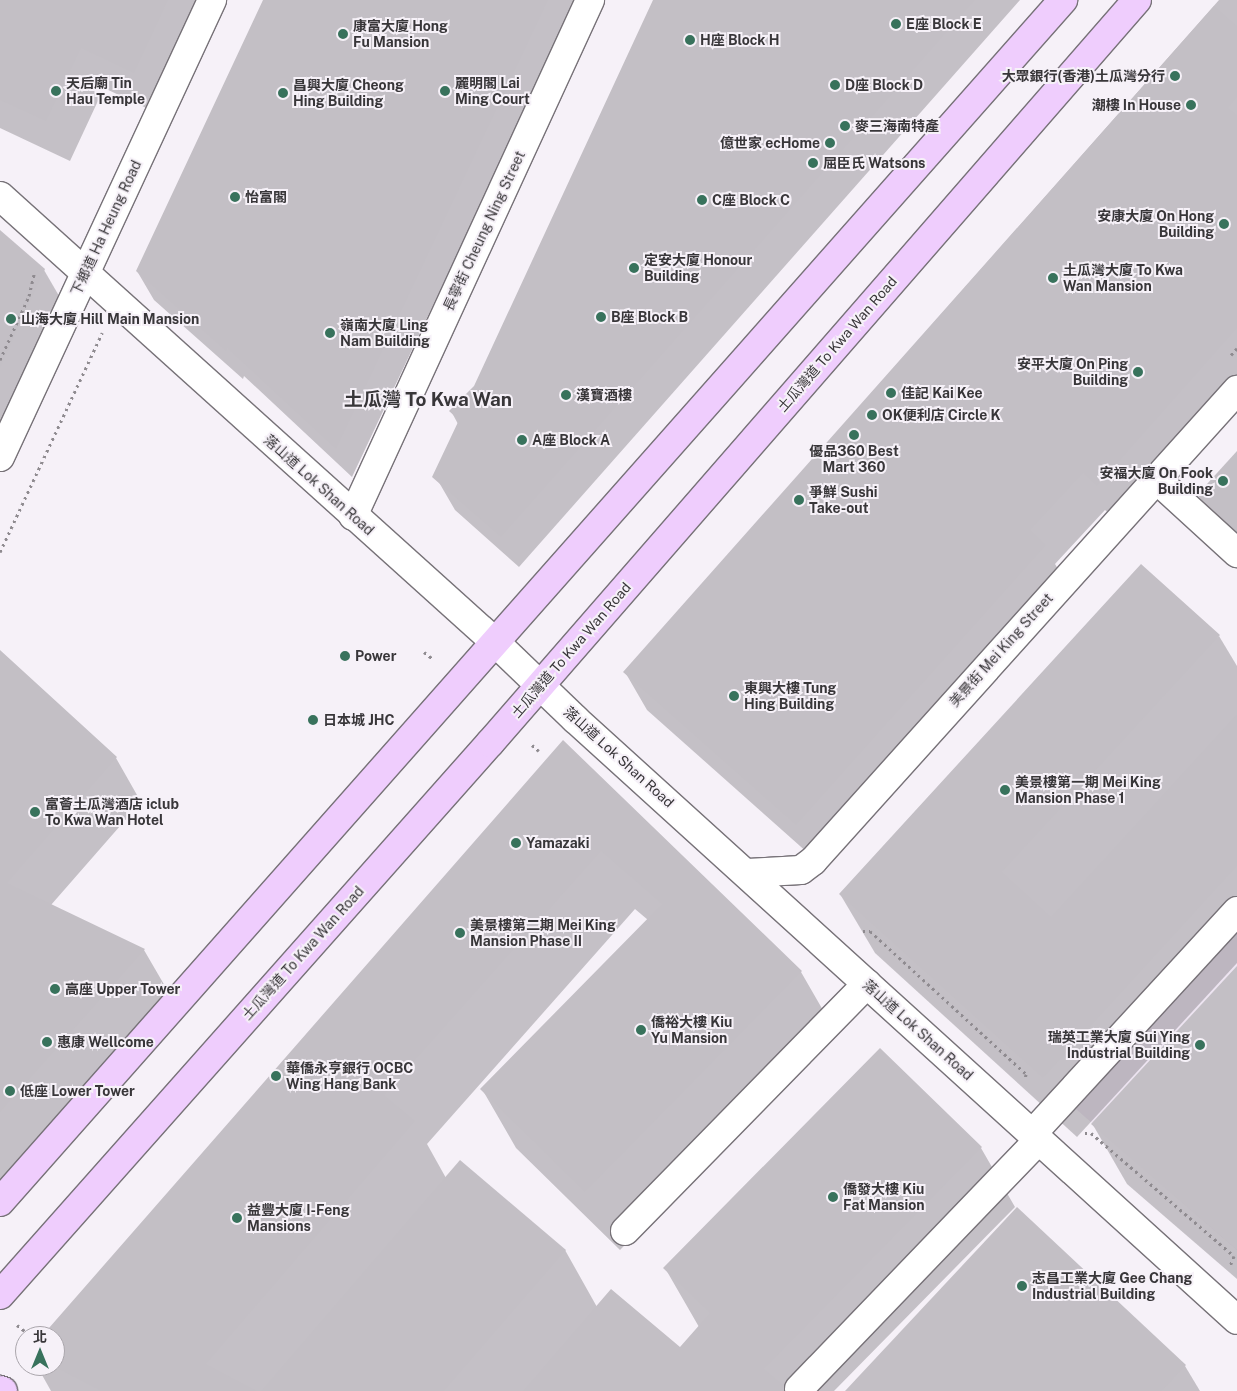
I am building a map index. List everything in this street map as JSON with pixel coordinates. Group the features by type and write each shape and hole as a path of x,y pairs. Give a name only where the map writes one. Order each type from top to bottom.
{"main road":[{"path":"0,1202 1063,0"},
{"name":"土瓜灣道 To Kwa Wan Road","path":"0,1296 540,686 1138,0"}],"street":[{"name":"下鄉道 Ha Heung Road","path":"0,457 212,0"},
{"name":"長寧街 Cheung Ning Street","path":"353,516 590,0"},
{"name":"落山道 Lok Shan Road","path":"0,196 495,642 540,686 748,873 867,984 1040,1130 1237,1320"},
{"name":"美景街 Mei King Street","path":"748,873 801,870 812,861 1237,390"},
{"path":"1156,480 1237,553"},
{"path":"799,1388 1040,1130 1237,910"},
{"path":"625,1231 867,984"}],"path":[{"path":"0,360 29,296 34,282 34,266"},
{"path":"0,552 93,347 107,329"},
{"path":"856,931 870,931 1026,1074 1024,1092 1040,1130 1069,1135 1091,1133 1234,1256 1229,1270"}],"shaded area":[{"name":"瑞英工業大廈 Sui Ying Industrial Building","path":"1237,920 1237,1250 1069,1103"}],"building":[{"path":"0,0 168,0 134,73 81,48 46,121 0,100"},
{"path":"263,0 548,0 336,449 227,348 226,351 136,271"},
{"name":"定安大廈 Honour Building","path":"653,0 975,0 501,537 432,477 459,420 449,411 474,386"},
{"path":"1214,6 1237,26 1237,97 1228,108 1237,115 1237,328 1097,486 1083,473 1030,530 1046,545 796,825 623,672"},
{"name":"山海大廈 Hill Main Mansion","path":"0,230 45,269 0,368"},
{"name":"安福大廈 On Fook Building","path":"1237,451 1237,532 1197,495"},
{"name":"美景樓第一期 Mei King Mansion Phase 1","path":"1141,564 1220,635 1002,872 1051,917 1237,714 1237,866 1043,1078 839,894"},
{"path":"0,650 117,757 7,883 145,949 0,1112"},
{"path":"563,740 802,971 585,1192 480,1089 662,904 601,851 384,1095 415,1121 206,1364 257,1391 101,1391 65,1372 65,1326 51,1326"},
{"name":"瑞英工業大廈 Sui Ying Industrial Building","path":"1237,966 1237,1250 1091,1124"},
{"name":"僑發大樓 Kiu Fat Mansion","path":"880,1048 982,1147 764,1369 784,1386 784,1391 523,1391 611,1289 680,1347 710,1313 663,1268"},
{"name":"益豐大廈 I-Feng Mansions","path":"460,1160 566,1250 444,1391 261,1391"},
{"name":"志昌工業大廈 Gee Chang Industrial Building","path":"1017,1207 1186,1365 1162,1391 845,1391"}],"place":[{"name":"E座 Block E","path":"896,24"},
{"name":"康富大廈 Hong Fu Mansion","path":"343,34"},
{"name":"H座 Block H","path":"690,40"},
{"name":"大眾銀行(香港)土瓜灣分行","path":"1175,76"},
{"name":"D座 Block D","path":"835,85"},
{"name":"天后廟 Tin Hau Temple","path":"56,91"},
{"name":"麗明閣 Lai Ming Court","path":"445,91"},
{"name":"昌興大廈 Cheong Hing Building","path":"283,93"},
{"name":"潮樓 In House","path":"1191,105"},
{"name":"麥三海南特產","path":"845,126"},
{"name":"億世家 ecHome","path":"830,143"},
{"name":"屈臣氏 Watsons","path":"813,163"},
{"name":"怡富閣","path":"235,197"},
{"name":"C座 Block C","path":"702,200"},
{"name":"安康大廈 On Hong Building","path":"1224,224"},
{"name":"定安大廈 Honour Building","path":"634,268"},
{"name":"土瓜灣大廈 To Kwa Wan Mansion","path":"1053,278"},
{"name":"B座 Block B","path":"601,317"},
{"name":"山海大廈 Hill Main Mansion","path":"11,319"},
{"name":"嶺南大廈 Ling Nam Building","path":"330,333"},
{"name":"安平大廈 On Ping Building","path":"1138,372"},
{"name":"佳記 Kai Kee","path":"891,393"},
{"name":"漢寶酒樓","path":"566,395"},
{"name":"OK便利店 Circle K","path":"872,415"},
{"name":"優品360 Best Mart 360","path":"854,435"},
{"name":"A座 Block A","path":"522,440"},
{"name":"安福大廈 On Fook Building","path":"1223,481"},
{"name":"爭鮮 Sushi Take-out","path":"799,500"},
{"name":"Power","path":"345,656"},
{"name":"東興大樓 Tung Hing Building","path":"734,696"},
{"name":"日本城 JHC","path":"313,720"},
{"name":"美景樓第一期 Mei King Mansion Phase 1","path":"1005,790"},
{"name":"富薈土瓜灣酒店 iclub To Kwa Wan Hotel","path":"35,812"},
{"name":"Yamazaki","path":"516,843"},
{"name":"美景樓第二期 Mei King Mansion Phase II","path":"460,933"},
{"name":"高座 Upper Tower","path":"55,989"},
{"name":"僑裕大樓 Kiu Yu Mansion","path":"641,1030"},
{"name":"惠康 Wellcome","path":"47,1042"},
{"name":"瑞英工業大廈 Sui Ying Industrial Building","path":"1200,1045"},
{"name":"華僑永亨銀行 OCBC Wing Hang Bank","path":"276,1076"},
{"name":"低座 Lower Tower","path":"10,1091"},
{"name":"僑發大樓 Kiu Fat Mansion","path":"833,1197"},
{"name":"益豐大廈 I-Feng Mansions","path":"237,1218"},
{"name":"志昌工業大廈 Gee Chang Industrial Building","path":"1022,1286"}],"district":[{"name":"土瓜灣 To Kwa Wan","path":"428,400"}]}
